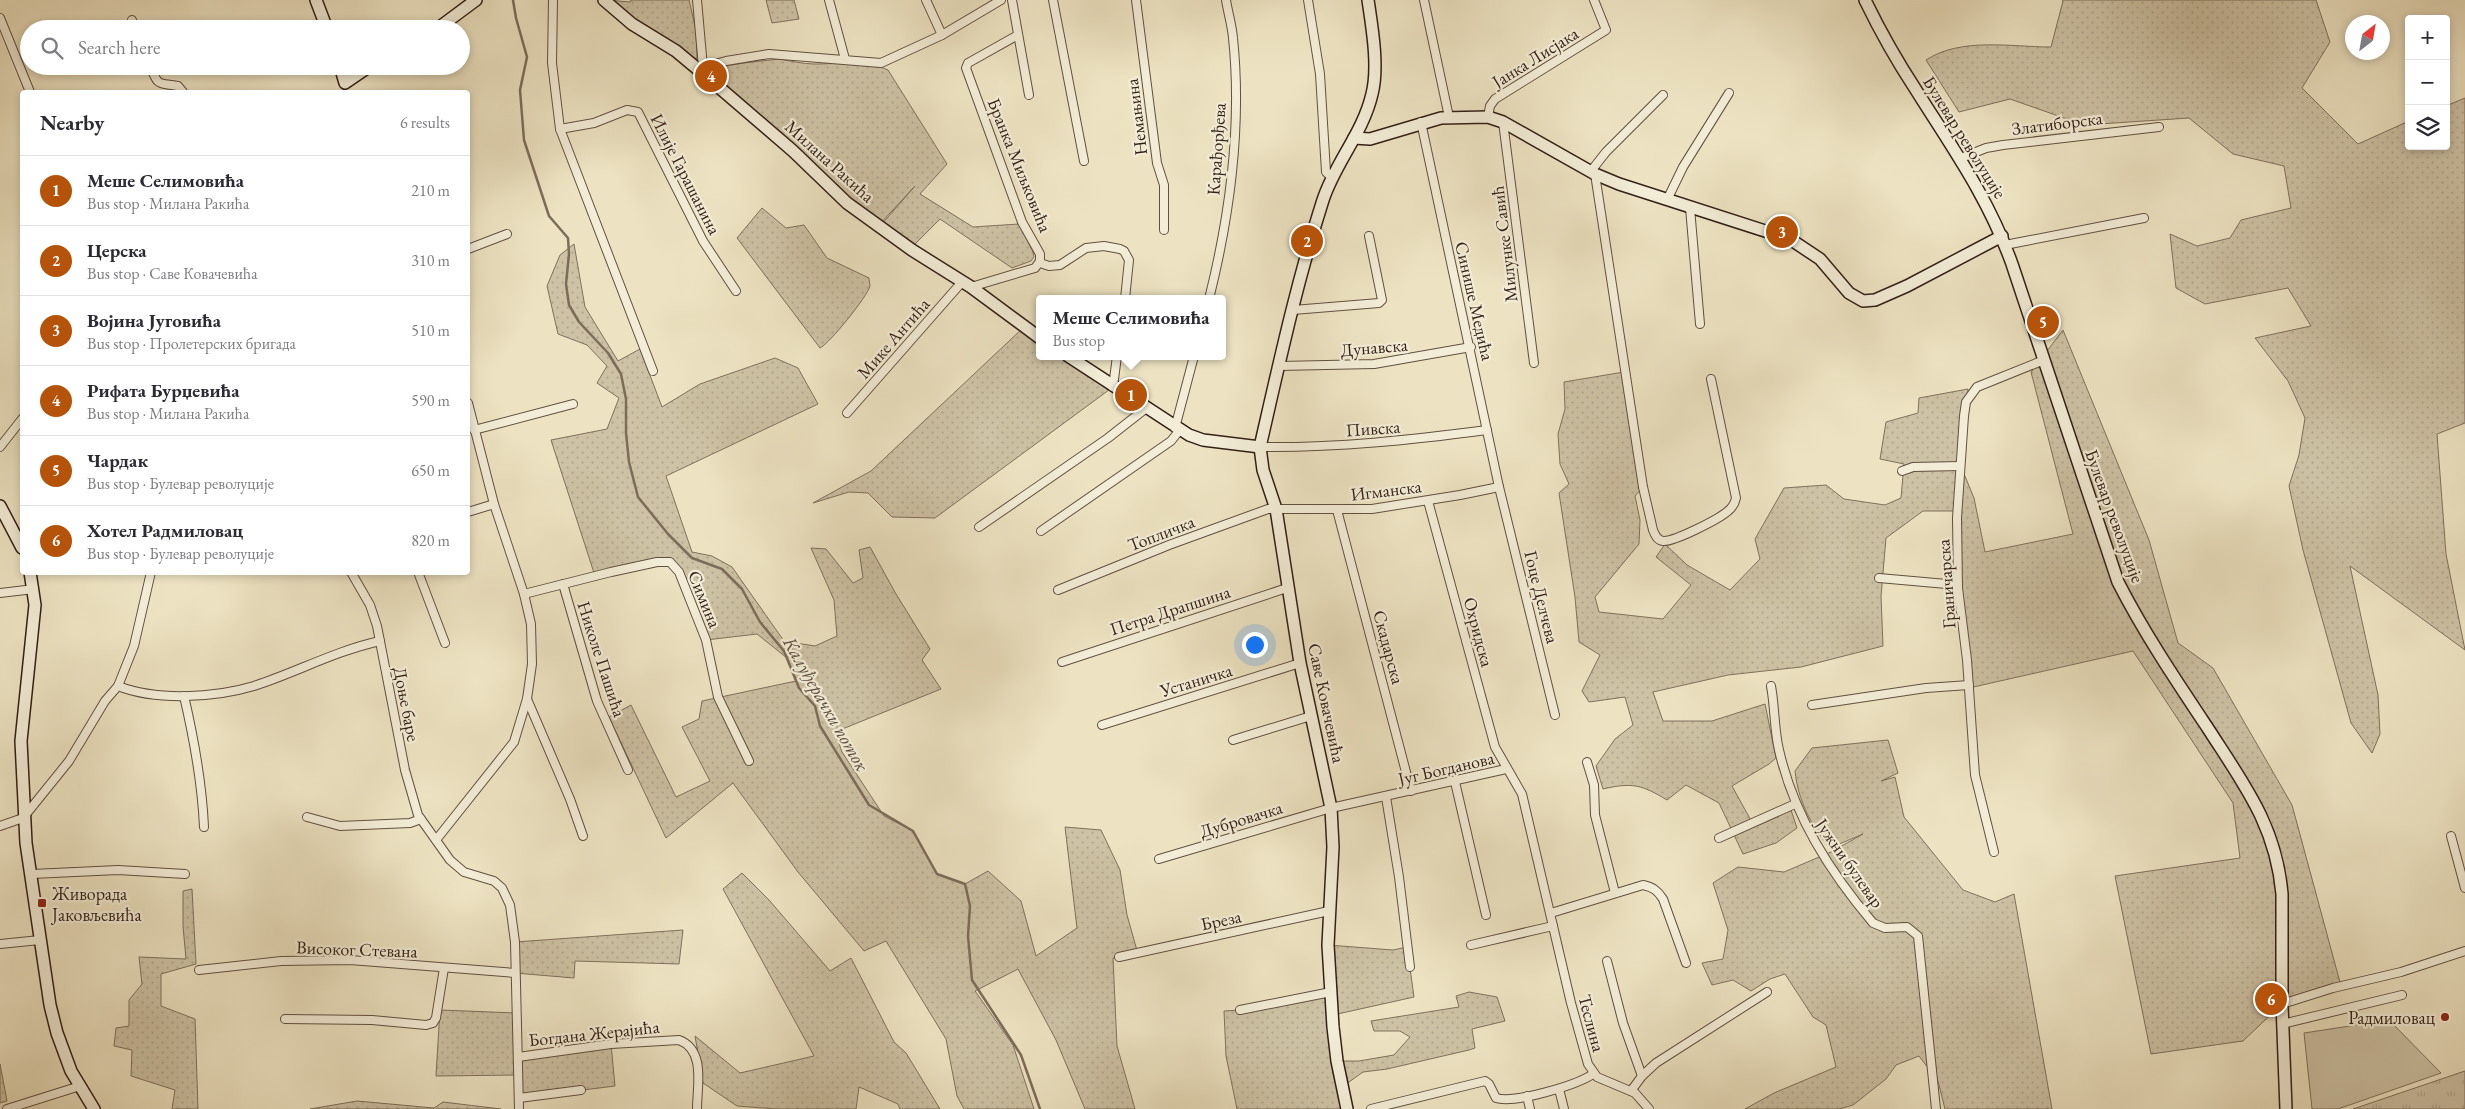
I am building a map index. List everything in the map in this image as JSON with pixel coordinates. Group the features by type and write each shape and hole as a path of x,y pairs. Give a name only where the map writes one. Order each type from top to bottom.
{"street":[{"path":"316,0 324,20"},
{"path":"449,20 476,0"},
{"path":"553,0 552,63 560,129 654,371"},
{"name":"Милана Ракића","path":"604,0 632,24 702,69 793,151 847,203 912,250 966,284 1036,335"},
{"path":"696,0 702,69 769,54 885,62 942,35 1001,0"},
{"path":"829,0 845,59"},
{"path":"926,0 942,35"},
{"path":"1012,0 1030,95"},
{"path":"1053,0 1084,161"},
{"name":"Немањина","path":"1136,0 1157,163 1164,185 1164,230"},
{"name":"Карађорђева","path":"1209,295 1224,232 1233,150 1235,69 1233,36 1226,0"},
{"path":"1308,0 1320,74 1326,172 1331,177"},
{"name":"Саве Ковачевића","path":"1347,1109 1337,1061 1328,945 1333,847 1331,808 1300,663 1276,509 1263,470 1260,447 1292,310 1331,177 1354,138 1370,104 1374,90 1372,25 1368,0"},
{"path":"1424,0 1449,117"},
{"name":"Јанка Лисјака","path":"1488,117 1490,106 1496,99 1606,30 1594,0"},
{"name":"Булевар револуције","path":"1864,0 1898,62 1961,158 1982,194 2003,241 2118,582 2144,628 2249,793 2270,833 2281,878 2282,894 2282,1024 2286,1109"},
{"path":"0,18 20,67"},
{"name":"Бранка Миљковића","path":"1018,35 968,63 966,68 1022,222 1040,254 1040,263"},
{"path":"23,75 29,90"},
{"path":"154,75 157,82 163,85 178,86 181,90"},
{"path":"342,75 346,88 360,75"},
{"path":"1667,200 1683,167 1729,93"},
{"path":"1663,95 1606,152 1593,173 1643,487 1653,530 1655,536 1660,540 1669,540 1722,515 1735,503 1734,480 1711,380"},
{"name":"Илије Гарашанина","path":"560,129 594,123 627,110 638,112 703,241 736,291"},
{"path":"1354,138 1370,139 1421,122 1449,117 1488,117 1503,122 1593,173 1690,208 1790,239 1820,259 1849,293 1863,301 1875,300 2003,241 2144,218"},
{"name":"Синише Медића","path":"1421,122 1471,347 1499,487"},
{"name":"Милунке Савић","path":"1503,122 1534,363"},
{"name":"Златиборска","path":"1961,158 1986,148 2003,145 2159,127"},
{"path":"1690,208 1700,324"},
{"path":"470,248 507,234"},
{"path":"1292,310 1379,303 1382,300 1369,236"},
{"path":"966,284 1034,268 1040,263 1049,266 1060,265 1083,250 1092,247 1112,247 1124,252 1129,260 1125,295"},
{"name":"Мике Антића","path":"847,413 966,284"},
{"name":"Дунавска","path":"1279,366 1374,364 1471,347"},
{"path":"1074,360 1177,429 1203,440 1260,447"},
{"path":"1113,387 1116,360"},
{"path":"1040,532 1171,441 1177,429 1193,360"},
{"name":"Граничарска","path":"1994,852 1975,774 1969,685 1958,586 1957,518 1966,402 1976,387 2044,360"},
{"path":"474,430 573,404"},
{"path":"979,527 1108,438 1145,409"},
{"path":"436,840 514,742 527,699 532,664 533,644 524,594 494,504 470,413"},
{"path":"0,448 20,422"},
{"name":"Пивска","path":"1260,447 1336,446 1396,442 1488,430"},
{"path":"1902,471 1913,467 1960,466"},
{"name":"Игманска","path":"1276,509 1372,509 1499,487"},
{"name":"Гоце Делчева","path":"1499,487 1555,715"},
{"name":"Охридска","path":"1428,500 1488,725 1495,747 1506,769"},
{"path":"470,511 494,504"},
{"path":"0,506 20,544"},
{"name":"Топличка","path":"1058,590 1169,545 1262,511 1276,509"},
{"name":"Скадарска","path":"1338,510 1411,791"},
{"name":"Симина","path":"524,594 657,562 670,562 675,566 706,640 718,696 749,761"},
{"path":"31,575 34,589 34,612 21,741 23,818 40,940 57,1033 65,1058 94,1109"},
{"path":"0,826 23,818 69,761 105,701 118,686 134,646 150,575"},
{"name":"Доње баре","path":"354,575 373,612 405,770 414,806 420,820 458,868 494,881 502,888 510,905 513,921 519,1109"},
{"path":"419,575 445,643"},
{"path":"1879,578 1958,586"},
{"name":"Николе Пашића","path":"563,584 595,695 628,770"},
{"name":"Петра Драпшина","path":"1062,662 1287,588"},
{"path":"0,594 34,589"},
{"path":"118,686 140,694 184,696 251,687 342,651 380,642"},
{"name":"Устаничка","path":"1102,725 1300,663"},
{"path":"1812,705 1926,688 1969,685"},
{"name":"Јужни булевар","path":"1771,686 1779,750 1795,804 1806,829 1825,859 1873,922 1885,928 1907,926 1918,936 1936,1109"},
{"path":"184,696 201,786 204,827"},
{"path":"527,699 570,799 582,836"},
{"path":"1232,740 1311,716"},
{"path":"1587,762 1594,785 1595,815 1615,893"},
{"name":"Југ Богданова","path":"1331,808 1506,769 1522,794 1551,913"},
{"path":"1454,782 1486,915"},
{"path":"1386,797 1399,877 1410,966"},
{"path":"1719,838 1795,804"},
{"name":"Дубровачка","path":"1159,859 1331,808"},
{"path":"306,817 340,826 410,823 420,820"},
{"path":"2450,836 2465,888"},
{"path":"32,874 118,870 185,874"},
{"path":"1551,913 1644,885 1657,891 1663,899 1686,962"},
{"name":"Бреза","path":"1119,957 1329,911"},
{"name":"Теслина","path":"1551,913 1583,1048 1593,1074 1639,1096 1648,1109"},
{"path":"1471,945 1553,926"},
{"path":"0,944 40,940"},
{"path":"2282,1004 2333,988 2401,972 2465,951"},
{"name":"Високог Стевана","path":"198,970 281,961 350,960 515,973"},
{"path":"1608,961 1623,1022 1642,1076"},
{"path":"285,1019 372,1020 426,1025 433,1023 436,1018 444,968"},
{"path":"1240,1010 1331,992"},
{"path":"1631,1091 1642,1076 1656,1063 1767,992"},
{"path":"2282,1024 2402,995"},
{"name":"Богдана Жерајића","path":"518,1057 611,1044 680,1040 687,1044 694,1052 697,1109"},
{"path":"1371,1109 1485,1081 1489,1084 1496,1098 1527,1096 1559,1089 1593,1074"},
{"path":"6,1109 80,1086"},
{"path":"1559,1089 1564,1109"},
{"path":"519,1098 581,1090"},
{"path":"1527,1096 1530,1109"}],"green space":[{"path":"607,0 630,2 631,0 689,0 696,30 697,58 692,62"},
{"path":"766,0 794,0 799,19 772,23"},
{"path":"2316,0 2330,42 2302,88 2358,144 2405,123 2405,150 2450,150 2450,104 2465,98 2465,423 2437,434 2446,554 2465,650 2350,566 2378,695 2380,734 2372,753 2351,723 2303,550 2289,486 2299,455 2305,418 2288,381 2255,338 2311,326 2288,288 2205,304 2176,288 2170,234 2197,246 2230,238 2241,220 2291,208 2284,166 2233,154 2189,118 2084,125 2010,99 1959,112 1926,60 1955,48 1970,46 2051,47 2063,1"},
{"path":"779,59 810,64 842,63 871,65 888,70 947,164 920,194 973,227 1019,224 1033,252 1034,257 1031,261 1012,268 940,219 914,245 880,226 915,186 878,226 707,74 730,65"},
{"path":"762,208 786,228 804,225 827,258 869,278 870,286 862,300 839,329 820,348 737,238"},
{"path":"574,244 585,307 618,361 640,349 662,407 700,384 775,358 798,368 818,404 666,476 692,552 712,556 732,567 791,651 796,643 815,646 837,636 834,600 811,548 826,549 853,583 863,578 859,550 870,547 930,649 922,660 941,689 835,732 842,752 884,816 913,831 937,874 965,884 988,871 1021,901 1036,956 1077,928 1065,827 1101,830 1120,870 1127,915 1138,954 1113,958 1117,1046 1135,1109 1085,1109 1056,1040 1018,969 975,991 1013,1045 1034,1109 964,1109 957,1096 946,1039 886,941 864,951 798,872 733,783 666,838 609,717 631,705 676,797 710,781 682,727 699,719 702,701 796,681 787,658 757,634 706,640 675,566 657,562 595,576 551,440 607,429 619,398 597,383 607,366 587,345 558,334 547,286 560,255"},
{"path":"1024,327 1036,335 1036,360 1073,360 1113,387 935,518 892,517 868,493 849,492 813,503 871,471"},
{"path":"2063,330 2149,540 2178,643 2213,668 2292,805 2341,986 2282,1004 2243,1041 2151,1054 2115,876 2240,858 2233,803 2133,651 1969,688 1958,585 1958,511 1923,511 1886,538 1881,596 1883,646 1801,667 1728,675 1653,692 1663,721 1712,721 1765,704 1776,758 1732,786 1754,826 1791,810 1797,828 1776,843 1743,854 1719,803 1686,785 1667,800 1637,786 1630,785 1603,789 1596,766 1615,739 1633,725 1625,697 1589,702 1582,691 1600,655 1579,642 1575,597 1559,493 1569,484 1560,464 1558,434 1565,409 1564,382 1624,372 1643,487 1635,496 1640,520 1639,544 1595,597 1599,612 1663,619 1691,585 1656,557 1665,544 1687,565 1730,590 1760,559 1755,539 1784,488 1826,485 1844,499 1885,505 1901,498 1904,464 1880,459 1886,422 1918,413 1919,398 1968,389 1962,469 1974,498 1985,552 2073,534 2031,372"},
{"path":"1888,740 1898,773 1881,781 1895,777 1904,817 1963,890 1995,902 2014,894 2052,1109 1945,1109 1938,1081 1919,1056 1896,1065 1886,1079 1853,1105 1839,1109 1745,1109 1774,1093 1836,1067 1826,1025 1813,1017 1785,974 1770,979 1751,991 1733,980 1712,985 1702,963 1723,959 1728,930 1713,883 1738,867 1784,872 1831,852 1863,834 1830,848 1806,812 1799,792 1795,771 1812,748"},
{"path":"742,873 769,900 830,971 851,958 894,1042 906,1053 940,1109 900,1109 898,1104 859,1087 856,1109 777,1109 737,1106 703,1083 695,1036 740,1073 814,1056 723,889"},
{"path":"192,889 196,964 161,974 161,1006 195,1019 198,1109 172,1109 175,1090 131,1076 132,1050 114,1046 116,1028 129,1026 129,1000 142,984 139,957 186,959 183,926 183,891"},
{"path":"683,930 679,964 575,961 574,978 515,973 515,942"},
{"path":"1328,945 1393,950 1407,947 1414,997 1333,1015 1337,1061 1359,1061 1394,1055 1410,1037 1400,1031 1374,1031 1371,1021 1459,1007 1456,996 1469,992 1497,997 1505,1021 1472,1029 1475,1048 1387,1069 1363,1072 1342,1087 1347,1109 1237,1109 1226,1056 1224,1011 1240,1010 1331,992"},
{"path":"440,1010 516,1013 518,1057 611,1044 615,1086 519,1098 518,1075 436,1076"},
{"path":"2389,1020 2441,1073 2338,1109 2312,1109 2304,1033"},
{"path":"0,1064 7,1101 0,1103"},
{"path":"2465,1071 2465,1109 2353,1109"},
{"path":"357,1101 434,1108 443,1102 501,1109 310,1109"}],"waterway":[{"name":"Калуђерачки поток","path":"513,0 527,57 520,90 524,140 549,216 568,238 569,254 566,284 569,305 579,322 608,353 621,374 626,399 626,433 629,462 638,497 668,534 692,558 722,569 742,589 760,622 784,651 799,688 815,706 820,726 869,805 913,831 937,874 965,884 970,906 968,936 972,980 1021,1055 1040,1109"}],"place":[{"name":"Рифата Бурџевића","path":"711,76"},
{"name":"Војина Југовића","path":"1782,232"},
{"name":"Церска","path":"1307,241"},
{"name":"Чардак","path":"2043,322"},
{"name":"Меше Селимовића","path":"1131,395"},
{"name":"Живорада Јаковљевића","path":"42,903"},
{"name":"Хотел Радмиловац","path":"2271,999"},
{"name":"Радмиловац","path":"2445,1017"}]}
